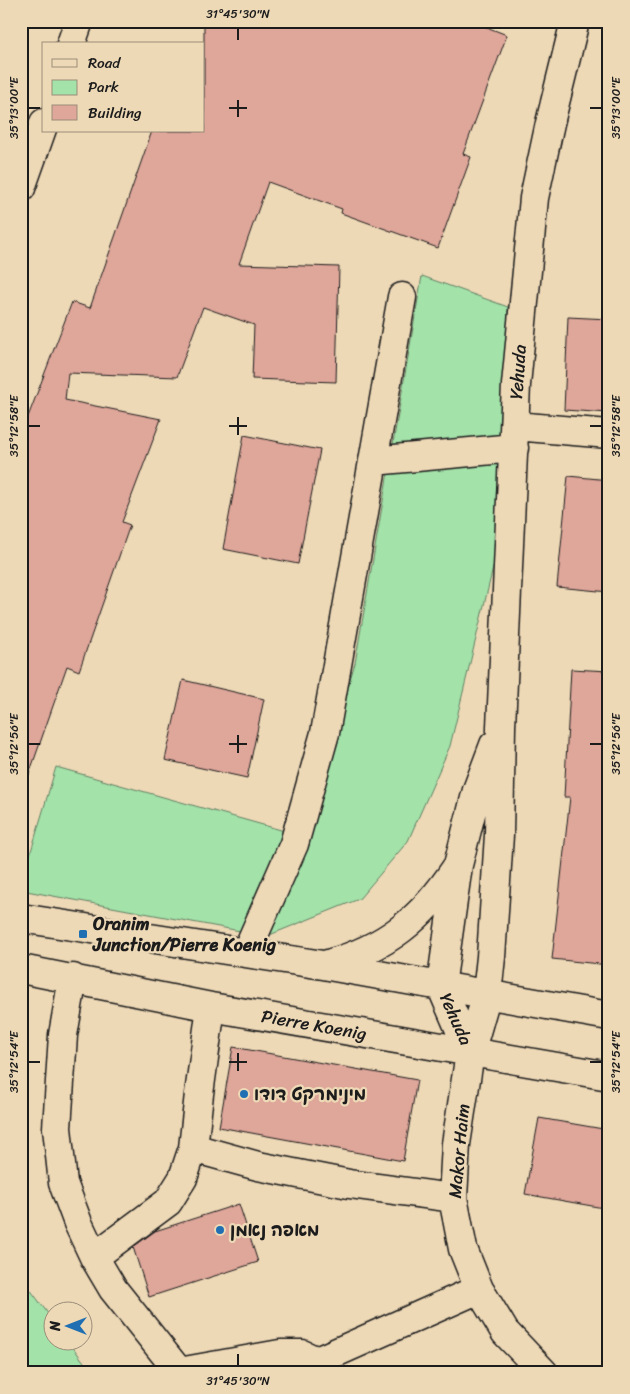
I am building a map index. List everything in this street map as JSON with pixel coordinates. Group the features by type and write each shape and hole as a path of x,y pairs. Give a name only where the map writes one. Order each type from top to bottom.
{"street":[{"path":"72,42 79,21"},
{"name":"Yehuda","path":"470,1053 487,994 499,835 501,727 516,384 534,198 575,21"},
{"path":"21,188 42,129"},
{"path":"246,953 294,844 325,733 402,297"},
{"path":"373,461 514,437 609,434"},
{"name":"Yehuda","path":"470,1053 441,986 458,865 477,790 501,727"},
{"path":"323,965 351,958 377,946 401,930 424,911 441,891 458,865"},
{"path":"21,918 323,965 609,1016"},
{"name":"Pierre Koenig","path":"21,968 211,1007 609,1076"},
{"path":"73,978 63,1035 57,1128 63,1183 78,1223 94,1257 113,1289 179,1372 280,1354 302,1354 321,1367 479,1289"},
{"path":"94,1257 168,1202 183,1178 193,1148 211,1007"},
{"name":"Makor Haim","path":"470,1053 456,1144 453,1198 463,1249 479,1289 505,1332 544,1373"},
{"path":"193,1148 258,1166 349,1184 453,1198"}],"green space":[{"path":"422,276 508,307 499,543 450,746 408,841 359,899 267,936 21,890 56,767 306,837 319,782 355,663"},
{"path":"21,1277 42,1305 42,1352 76,1352 92,1373 21,1373"}],"building":[{"path":"204,21 471,21 507,35 463,154 471,157 438,248 341,213 342,209 268,182 239,264 339,267 336,382 252,379 254,325 203,307 177,377 68,373 65,400 161,419 122,522 130,525 79,671 67,666 26,783 21,783 21,435 72,302 90,308 152,132 205,132"},
{"path":"568,317 609,319 609,413 564,410"},
{"path":"244,435 320,450 298,564 223,549"},
{"path":"568,476 609,480 609,592 557,587"},
{"path":"571,669 609,671 609,965 552,959 570,797 564,797"},
{"path":"183,680 264,699 247,778 165,760"},
{"path":"233,1047 417,1080 403,1161 219,1127"},
{"path":"539,1118 609,1130 609,1209 525,1194"},
{"path":"239,1204 258,1262 149,1297 133,1247 155,1231"}],"place":[{"name":"Oranim Junction/Pierre Koenig","path":"83,934"},
{"name":"מינימרקט דודו","path":"244,1094"},
{"name":"מאפה נאמן","path":"220,1230"}]}
